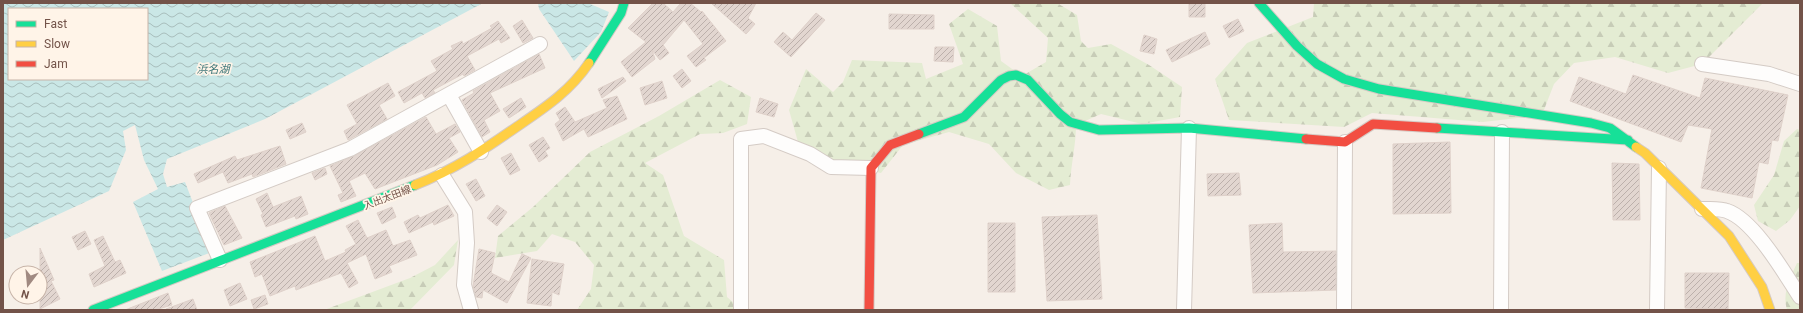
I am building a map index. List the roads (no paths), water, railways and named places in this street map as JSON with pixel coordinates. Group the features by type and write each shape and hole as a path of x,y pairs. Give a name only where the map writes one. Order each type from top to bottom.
{"street":[{"name":"入出太田線","path":"93,310 442,175 481,152 562,95 588,65 621,13 624,3"},
{"path":"1259,3 1302,50 1317,64 1344,79 1379,89 1591,123 1610,128 1645,153 1729,236 1762,287 1770,310"},
{"path":"220,260 197,208 350,149 540,44"},
{"path":"1702,64 1769,74 1800,84"},
{"path":"869,310 871,168 890,144 964,118 1001,80 1009,76 1016,75 1028,80 1070,122 1087,128 1099,130 1189,128 1345,142 1373,124 1628,140"},
{"path":"449,95 481,152"},
{"path":"1184,310 1189,128"},
{"path":"1501,310 1502,132"},
{"path":"741,310 741,139 764,136 810,154 831,167 871,168"},
{"path":"1344,310 1345,142"},
{"path":"1657,310 1659,168"},
{"path":"442,175 465,212 467,243 464,285 471,310"},
{"path":"1702,209 1726,211 1740,218 1769,248 1800,297"}],"water":[{"name":"浜名湖","path":"3,3 483,3 265,119 167,159 163,174 167,187 185,182 212,252 162,271 133,202 158,189 144,160 135,125 123,131 126,150 109,191 3,240"},
{"path":"538,3 588,3 609,12 601,32 574,61 539,9"}]}
